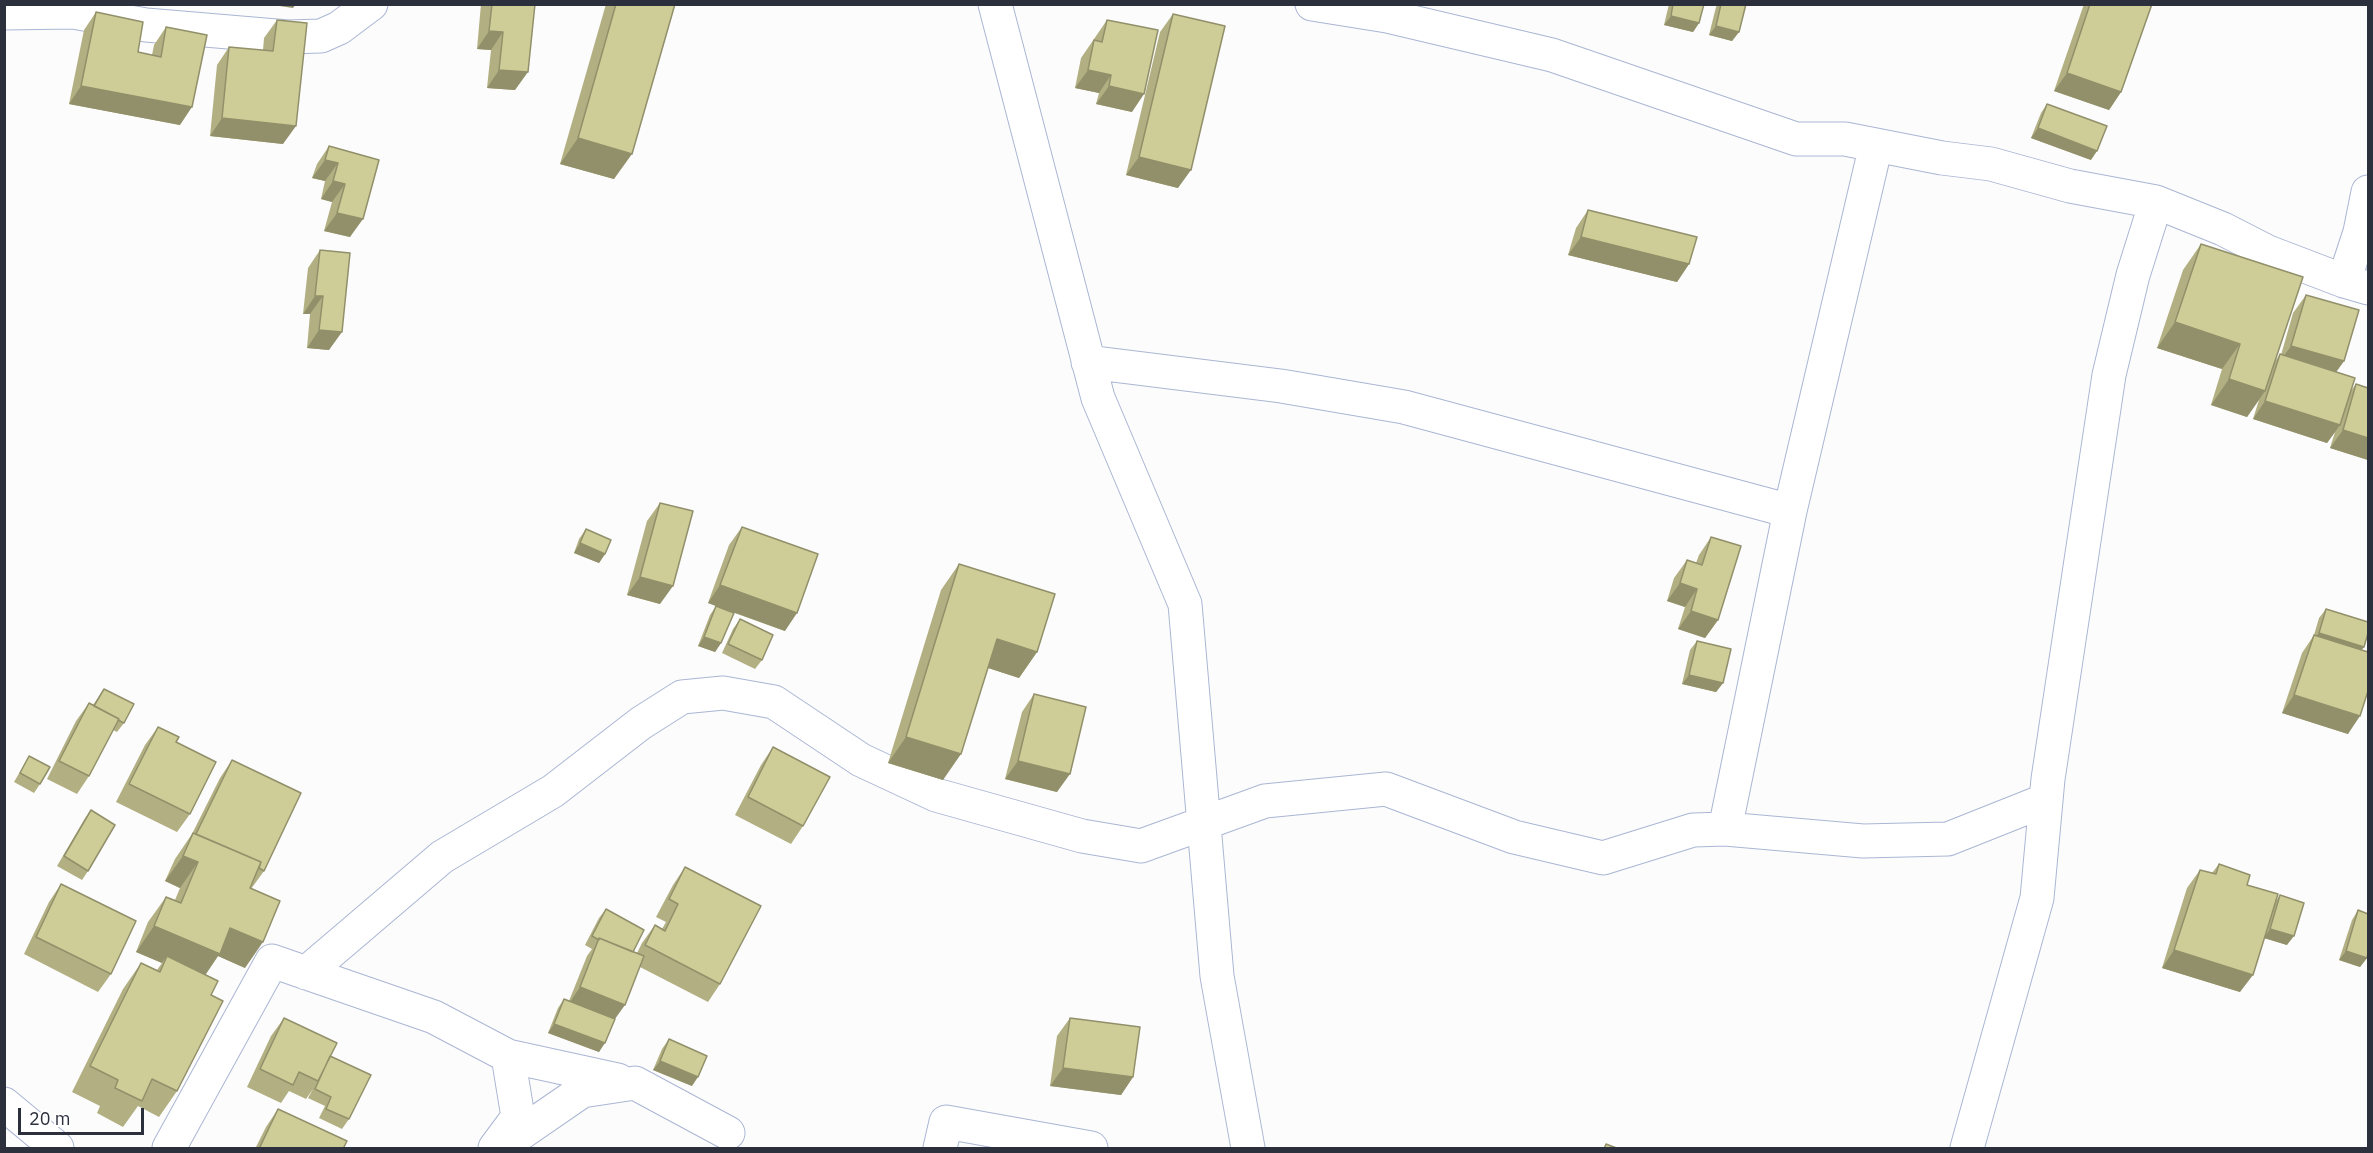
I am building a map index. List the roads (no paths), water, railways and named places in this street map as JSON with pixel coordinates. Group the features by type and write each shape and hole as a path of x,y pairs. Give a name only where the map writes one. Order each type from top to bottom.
{"street":[{"path":"7,21 72,12 146,25 288,37 321,36 339,28 371,4"},
{"path":"995,4 1098,398 1185,604 1217,976 1248,1149"},
{"path":"1312,4 1349,8 1387,16 1552,56 1796,139 1845,139 1942,158 1991,164 2070,186 2156,202 2223,229 2268,252 2356,284 2368,192"},
{"path":"1725,829 1791,511 1876,145"},
{"path":"1966,1149 2037,898 2046,800 2068,636 2109,375 2133,275 2156,202"},
{"path":"1088,362 1281,386 1404,407 1791,511"},
{"path":"306,973 442,857 553,791 641,723 682,697 723,693 774,702 861,759 936,795 1010,818 1082,836 1141,846 1265,801 1386,789 1514,837 1603,858 1693,830 1725,829 1863,841 1948,839 2046,800"},
{"path":"169,1149 272,961 434,1017 508,1056 635,1083 728,1133"},
{"path":"497,1149 518,1117 508,1056"},
{"path":"497,1149 582,1091 635,1083"},
{"path":"4,1104 57,1149"},
{"path":"940,1149 946,1122 1091,1149"}]}
